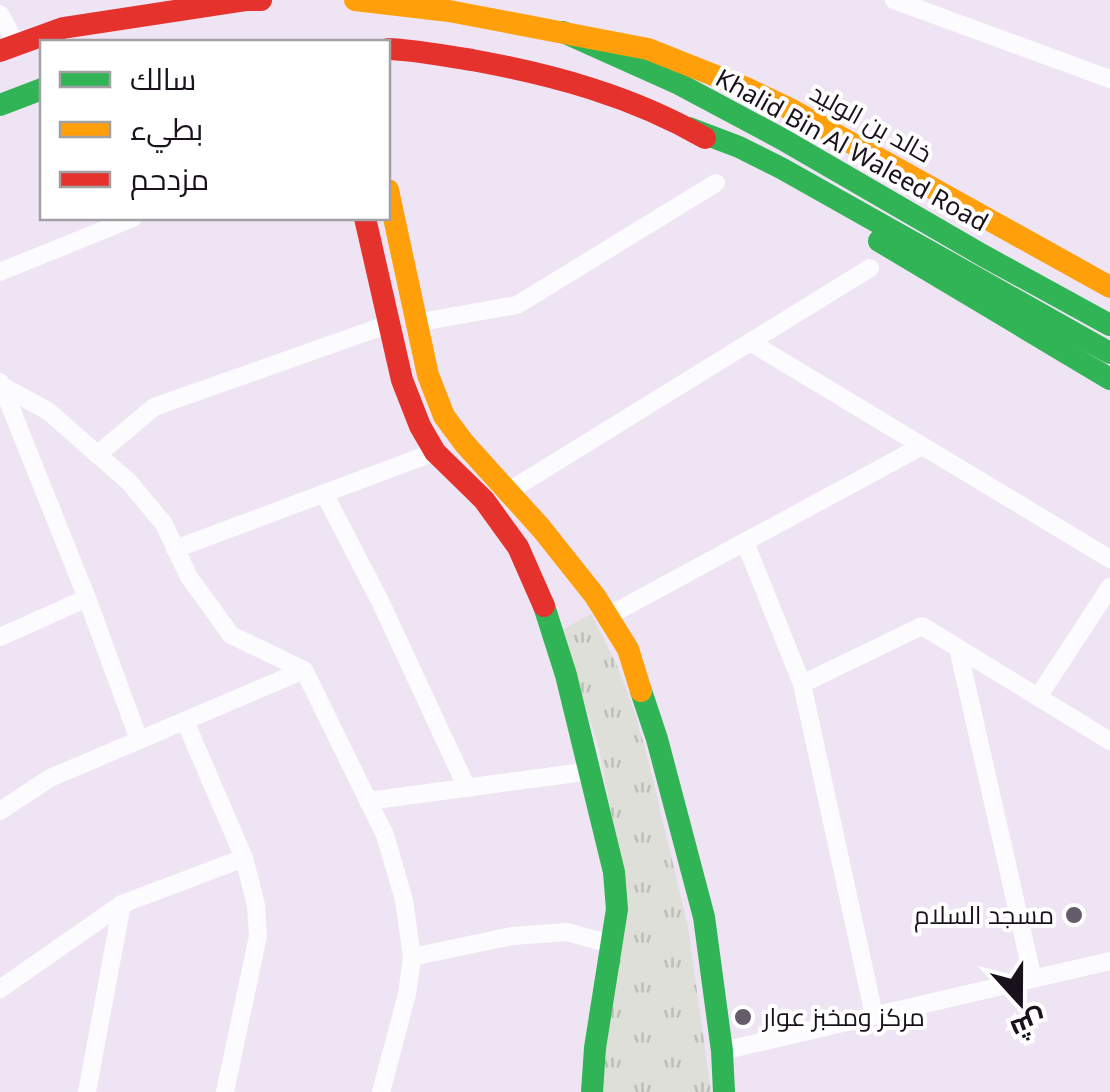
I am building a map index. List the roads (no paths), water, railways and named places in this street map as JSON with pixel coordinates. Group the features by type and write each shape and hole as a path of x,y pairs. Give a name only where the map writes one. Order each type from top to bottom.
{"main road":[{"path":"5,48 62,28 261,0"},
{"name":"خالد بن الوليد","path":"355,0 449,10 648,49 792,110 1108,280"},
{"name":"Khalid Bin Al Waleed Road","path":"563,32 679,84 765,130 1110,326"},
{"path":"394,53 517,68 610,93 689,128 1110,379"},
{"path":"0,105 40,90"},
{"name":"Khalid Bin Al Waleed Road","path":"689,128 781,168 1110,354"},
{"path":"390,200 428,375 444,416 584,582 628,649 657,738 704,917 724,1092"},
{"path":"365,220 402,380 420,426 435,452 484,500 518,547 550,620 566,675 614,872 618,909 595,1048 592,1092"}],"street":[{"path":"894,0 942,8 1110,78"},
{"path":"0,14 5,48"},
{"path":"416,323 517,306 716,183"},
{"path":"0,272 128,220"},
{"path":"509,492 870,268"},
{"path":"98,455 154,407 389,324"},
{"path":"750,342 1110,559"},
{"path":"1,384 48,411 129,482 164,524 188,577 231,634 304,670 385,835 404,900 412,958 407,994 381,1092"},
{"path":"1,384 87,598 138,740"},
{"path":"608,616 922,446"},
{"path":"175,548 435,452"},
{"path":"324,493 380,601 467,788"},
{"path":"745,542 802,684 874,1016"},
{"path":"1038,697 1110,587"},
{"path":"0,638 87,598"},
{"path":"802,684 922,626 1110,741"},
{"path":"958,648 1033,978"},
{"path":"0,811 50,778 304,670"},
{"path":"185,720 244,858 256,905 258,936 225,1092"},
{"path":"368,801 590,772"},
{"path":"0,989 122,904 244,858"},
{"path":"87,1092 122,904"},
{"path":"412,958 512,936 567,932 611,944"},
{"path":"722,1051 1110,960"}],"place":[{"name":"مسجد السلام","path":"1074,915"},
{"name":"مركز ومخبز عوار","path":"743,1017"}]}
